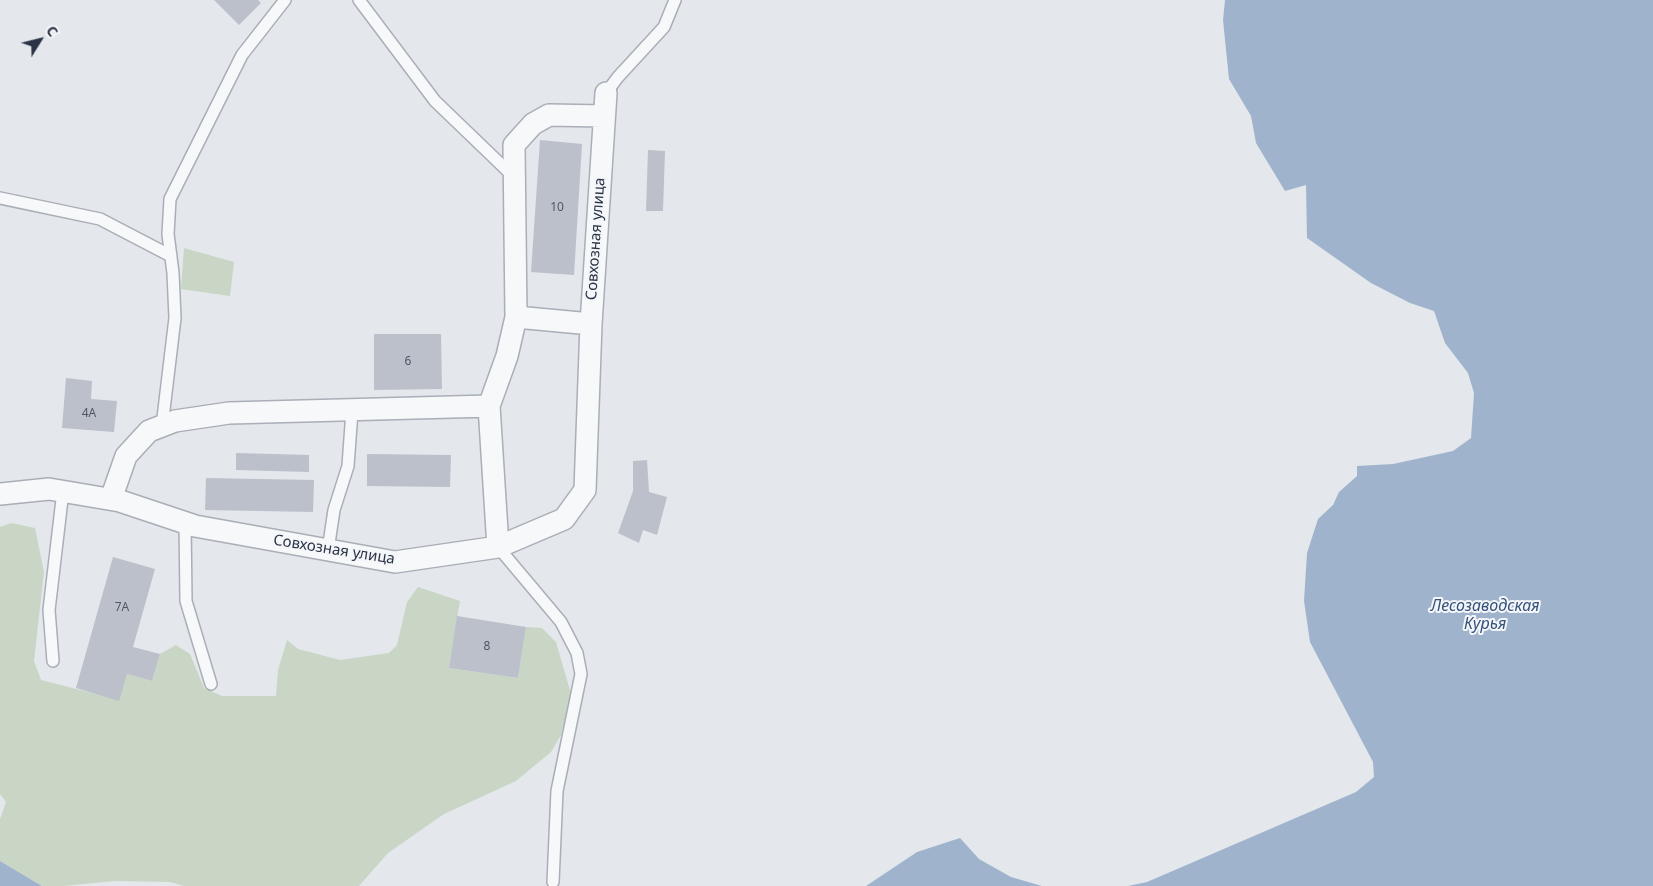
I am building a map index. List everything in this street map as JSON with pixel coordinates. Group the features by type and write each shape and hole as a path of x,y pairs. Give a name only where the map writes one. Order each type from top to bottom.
{"street":[{"name":"Совхозная улица","path":"0,494 49,489 120,500 195,526 395,562 498,547 564,519 585,490 591,324 606,93"},
{"path":"498,547 489,406 507,356 516,317 514,146 533,124 549,115 604,116"},
{"path":"516,317 591,324"},
{"path":"111,499 126,456 149,431 175,421 230,413 489,406"}],"lane":[{"path":"162,426 175,318 173,273 168,234 170,199 242,55 286,0"},
{"path":"359,0 435,101 514,177"},
{"path":"606,93 618,77 664,27 675,0"},
{"path":"0,198 100,219 171,256"},
{"path":"328,550 334,510 348,466 352,411"},
{"path":"53,661 49,610 63,491"},
{"path":"185,522 186,601 211,684"},
{"path":"498,547 561,622 577,653 581,674 557,791 553,882"}],"green space":[{"path":"184,248 234,262 230,296 181,289"},
{"path":"11,523 35,528 44,572 34,661 41,680 116,699 127,674 152,681 160,654 176,645 190,654 204,688 222,696 276,696 278,670 287,640 298,649 340,660 389,653 397,645 407,602 418,587 460,601 449,668 518,678 526,627 542,628 556,642 571,694 561,735 551,752 516,781 444,814 388,853 359,886 184,886 170,882 115,881 64,886 42,886 0,861 0,819 6,802 0,794 0,527"}],"water":[{"name":"Лесозаводская Курья","path":"1225,0 1653,0 1653,886 1128,886 1147,882 1356,792 1374,777 1373,762 1310,642 1304,601 1307,553 1318,519 1333,505 1339,492 1357,476 1357,466 1393,464 1453,451 1471,438 1474,393 1468,373 1445,343 1434,311 1410,303 1371,283 1307,238 1306,185 1285,191 1256,143 1251,116 1229,79 1223,20"},
{"path":"960,838 979,859 1011,877 1042,886 866,886 917,852"},
{"path":"0,861 42,886 0,886"}],"building":[{"path":"214,0 258,0 261,3 239,25"},
{"path":"540,140 582,144 574,275 531,272"},
{"path":"648,150 665,151 663,211 646,211"},
{"path":"374,334 441,334 442,389 374,390"},
{"path":"66,378 92,381 91,399 117,401 114,432 62,428"},
{"path":"236,453 309,455 309,472 236,470"},
{"path":"367,454 451,455 450,487 367,486"},
{"path":"647,460 649,492 667,497 657,535 643,530 639,543 618,533 633,491 633,461"},
{"path":"206,478 314,480 313,512 205,510"},
{"path":"113,557 155,569 133,647 160,654 152,681 127,674 119,701 76,688"},
{"path":"457,616 526,627 518,678 449,668"}]}
